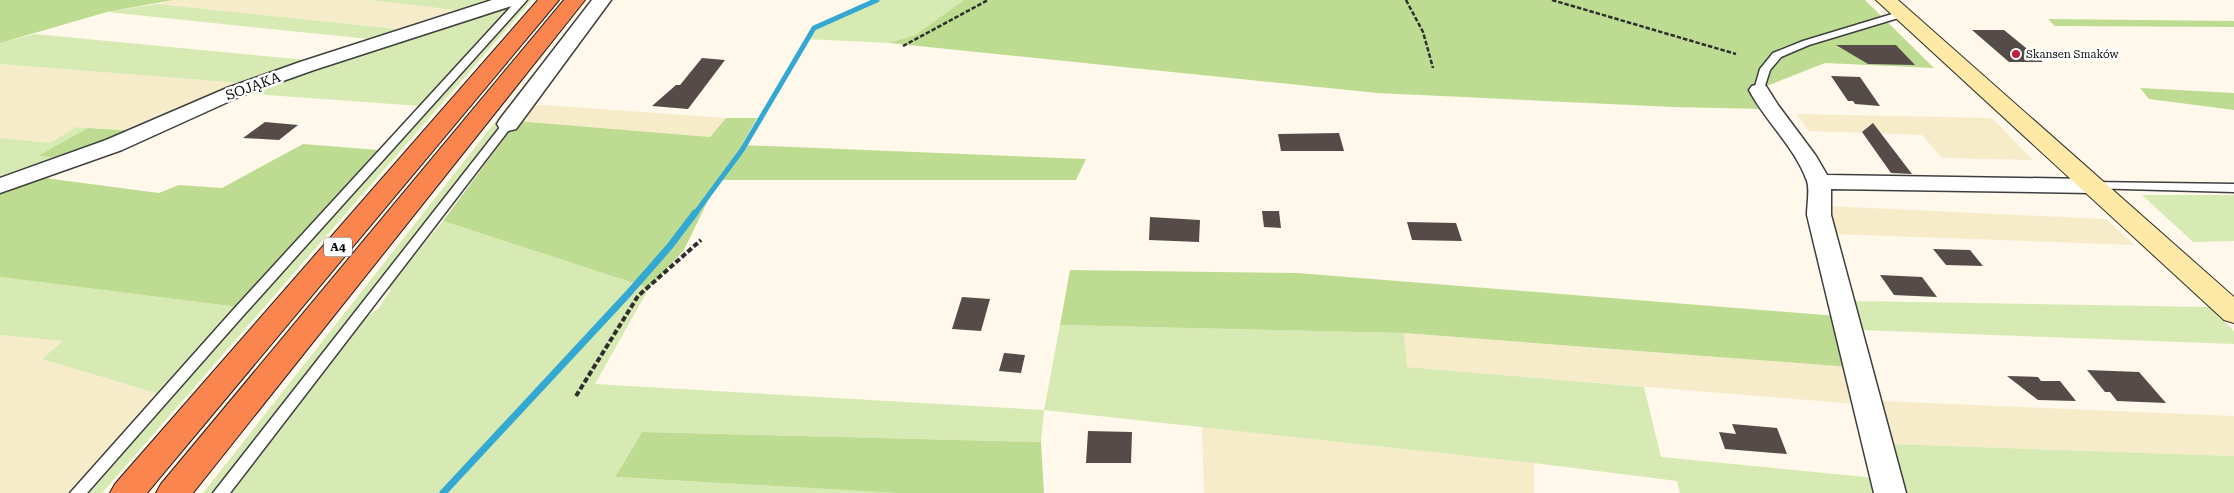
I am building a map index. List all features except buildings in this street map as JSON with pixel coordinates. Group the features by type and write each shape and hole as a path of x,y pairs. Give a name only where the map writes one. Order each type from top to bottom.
{"highway":[{"name":"A4","path":"127,493 549,0"},
{"name":"A4","path":"173,493 575,0"}],"main road":[{"path":"1894,7 2234,313"}],"street":[{"name":"SOJĄKA","path":"0,186 114,145 234,92 307,66 511,0"},
{"path":"508,124 602,0"},
{"path":"1759,90 1768,106 1805,156 1820,182 1819,215 1890,493"},
{"path":"1820,182 2091,186"}],"lane":[{"path":"78,493 237,314 502,25 522,0"},
{"path":"1759,90 1765,69 1777,55 1894,7"},
{"path":"222,493 508,124"},
{"path":"2091,186 2234,188"}],"path":[{"path":"903,46 988,0"},
{"path":"1406,0 1416,13 1428,44 1434,68"},
{"path":"1552,0 1736,54"},
{"path":"576,396 638,296 701,240"}],"shaded area":[{"path":"173,0 371,0 463,11 408,30 157,4"},
{"path":"0,64 252,84 136,131 76,127 50,143 0,138"},
{"path":"529,105 726,118 710,137 517,121"},
{"path":"1796,114 1992,118 2033,160 1942,158 1922,135 1809,131"},
{"path":"1827,206 2106,219 2135,245 1833,234"},
{"path":"1404,333 1850,367 1856,404 1407,367"},
{"path":"0,335 64,341 42,359 159,394 70,493 0,493"},
{"path":"1882,401 2234,416 2234,456 1892,444"},
{"path":"1202,427 1534,463 1534,493 1204,493"}],"green space":[{"path":"0,0 173,0 107,12 0,43"},
{"path":"371,0 503,0 463,11"},
{"path":"527,0 532,0 102,493 86,493"},
{"path":"591,0 598,0 214,493 203,493"},
{"path":"880,0 964,0 915,35 889,43 805,39 812,28"},
{"path":"964,0 1865,0 1934,68 1825,63 1764,87 1749,88 1763,109 1672,107 1377,93 889,43 915,35"},
{"path":"157,4 407,30 378,40 107,12"},
{"path":"509,6 510,10 483,35 420,106 241,93"},
{"path":"2048,19 2234,21 2234,27 2055,26"},
{"path":"35,34 316,61 252,84 0,64 0,43"},
{"path":"2140,88 2234,93 2234,110 2149,99"},
{"path":"726,118 757,118 742,145 1086,159 1076,180 718,180 684,250 649,288 443,221 517,121 710,137"},
{"path":"76,127 88,128 39,156 70,159 0,185 0,138 50,143"},
{"path":"88,128 136,131 70,159 38,156"},
{"path":"303,144 379,150 238,307 0,277 0,190 37,177 159,193 179,185 222,188"},
{"path":"2142,195 2234,195 2234,241 2193,242"},
{"path":"443,221 649,288 595,384 1044,410 1041,442 642,432 615,477 897,493 232,493 365,318 379,308 390,291 388,286"},
{"path":"1070,270 1297,273 1837,316 1850,367 1404,333 1060,325"},
{"path":"0,277 238,307 159,394 42,359 63,341 0,335"},
{"path":"1854,301 2209,307 2234,331 2234,344 1860,330"},
{"path":"1060,325 1404,333 1407,367 1644,387 1661,457 1876,478 1880,493 1680,493 1677,481 1534,463 1044,410"},
{"path":"642,432 1041,442 1044,493 897,493 615,477"},
{"path":"1892,444 2234,456 2234,493 1901,493"}],"waterway":[{"path":"694,215 742,150 814,28 877,0"},
{"path":"443,493 628,294 670,246 695,213"}],"place":[{"name":"Skansen Smaków","path":"2016,54"}]}
